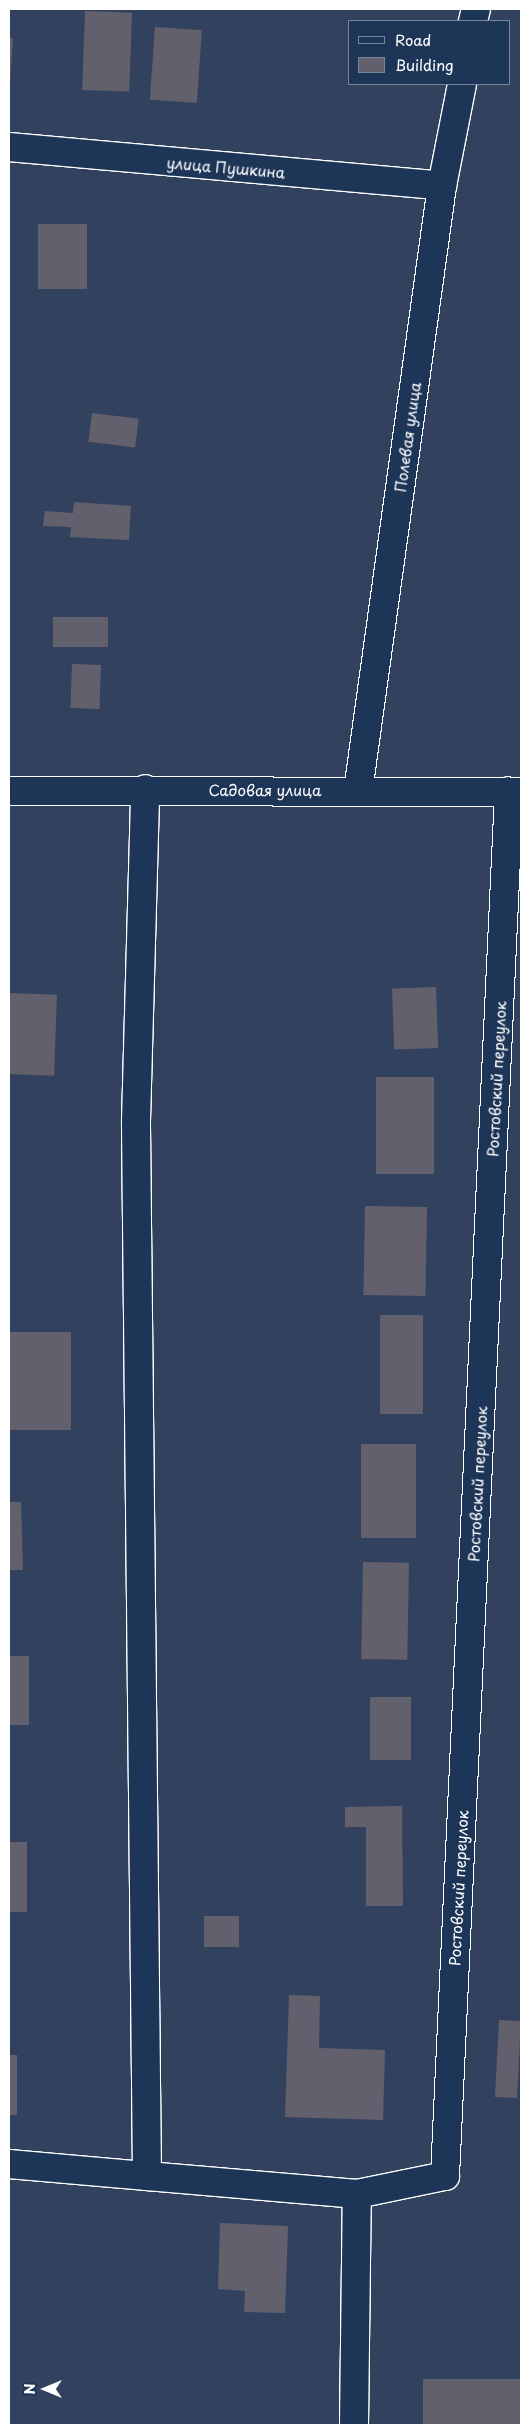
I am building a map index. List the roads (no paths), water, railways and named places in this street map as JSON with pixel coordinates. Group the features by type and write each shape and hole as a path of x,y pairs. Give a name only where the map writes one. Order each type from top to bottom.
{"street":[{"name":"Полевая улица","path":"358,790 442,186 462,85"},
{"name":"улица Пушкина","path":"9,147 442,186"},
{"name":"Садовая улица","path":"9,791 145,789 515,792"},
{"path":"145,789 136,1130 147,2176"},
{"name":"Ростовский переулок","path":"357,2194 445,2176 515,792"},
{"path":"9,2164 357,2194 354,2425"}]}
